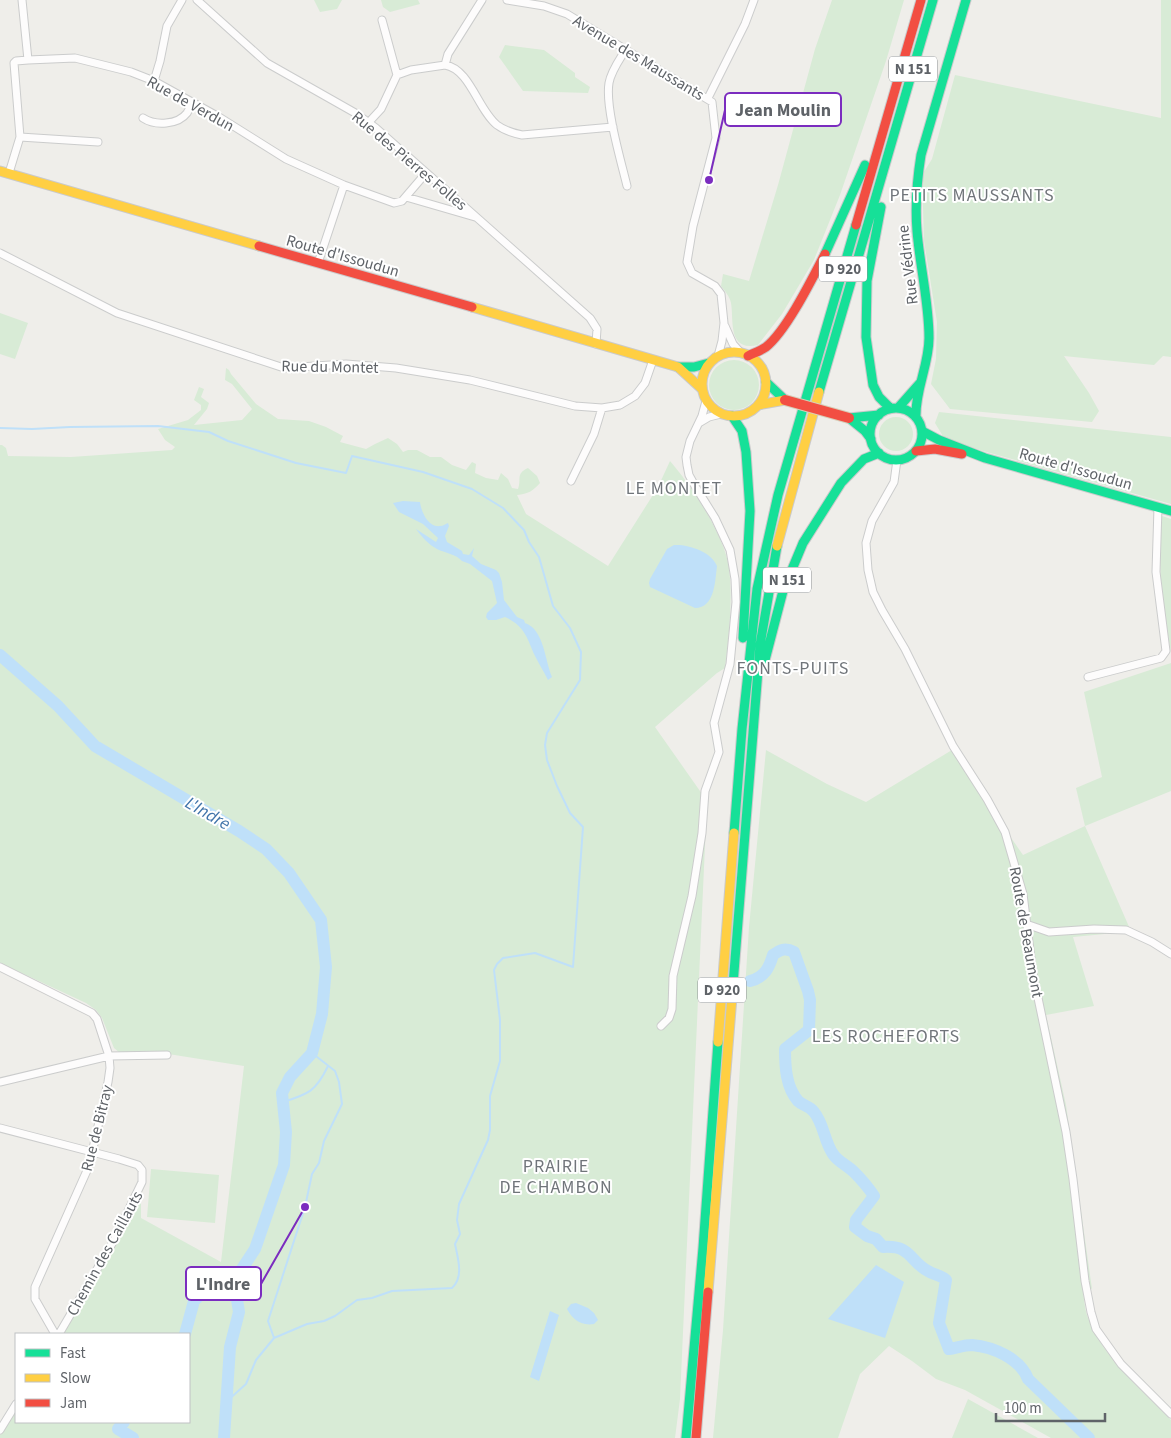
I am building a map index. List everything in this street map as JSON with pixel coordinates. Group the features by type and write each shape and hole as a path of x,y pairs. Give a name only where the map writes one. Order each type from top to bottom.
{"main road":[{"name":"N 151","path":"744,354 764,348 784,326 816,274 834,240 868,158 892,80 904,57 920,0"},
{"name":"N 151","path":"893,139 933,0"},
{"name":"Rue Védrine","path":"916,417 915,410 921,382 926,370 929,348 928,318 917,241 917,180 921,155 966,0"},
{"name":"D 920","path":"686,1438 703,1248 745,703 757,589 775,505 904,57"},
{"name":"D 920","path":"893,139 889,174 865,288 864,311 865,342 871,379 881,401 894,408"},
{"name":"D 920","path":"696,1438 760,645 779,534 822,378 893,139"},
{"name":"Route d'Issoudun","path":"4,172 674,366 694,367 714,360"},
{"path":"729,353 744,354 756,362 763,371 766,382 763,398 758,405 746,414 732,416 721,414 715,411 706,401 702,388 703,375 714,360 729,353"},
{"name":"Route d'Issoudun","path":"674,366 690,376 702,388"},
{"path":"766,382 785,400"},
{"name":"Rue Védrine","path":"894,408 921,382"},
{"path":"758,405 785,400 849,418 879,415 894,408 909,411 916,417 922,431 920,445 911,456 897,460 884,457 874,447 870,430 879,415"},
{"name":"D 920","path":"732,416 742,430 746,452 750,511 742,655 745,703"},
{"path":"849,418 865,431 871,439"},
{"name":"Route d'Issoudun","path":"922,431 938,440 985,458 1171,511"},
{"name":"Route d'Issoudun","path":"916,450 935,449 985,458"},
{"name":"N 151","path":"753,737 760,712 765,660 783,591 793,564 815,522 841,483 864,459 879,453"}],"street":[{"path":"4,172 20,137 14,63 16,61 28,60 22,0"},
{"path":"154,81 167,26 182,0"},
{"name":"Rue des Pierres Folles","path":"197,0 267,63 369,122 594,322 597,329 596,344"},
{"path":"444,65 448,54 482,0"},
{"name":"Avenue des Maussants","path":"507,0 544,6 567,14 710,100"},
{"path":"714,360 722,341 724,305 720,292 715,286 692,273 687,262 691,232 716,138 710,100 745,24 751,1"},
{"path":"382,20 397,75"},
{"path":"626,49 609,81 608,93 613,127 626,186"},
{"name":"Rue de Verdun","path":"28,60 66,57 85,59 131,72 154,81 219,117 286,160 344,185 394,203 400,203 406,197 478,217"},
{"path":"369,122 383,105 393,80 397,75 411,70 444,65 453,67 461,73 495,124 508,132 522,135 613,127"},
{"path":"143,118 154,123 173,122 187,113 192,102"},
{"path":"20,137 98,142"},
{"path":"406,197 426,172"},
{"path":"318,263 344,185"},
{"name":"Rue du Montet","path":"0,253 117,313 284,368 346,364 396,368 470,380 575,406 602,408 620,405 635,396 645,383 653,360"},
{"path":"724,323 733,344 744,354"},
{"path":"661,1026 669,1018 672,1010 673,976 692,896 702,833 706,787 719,752 714,724 727,682 736,602 735,579 730,550 719,525 688,471 687,451 706,401"},
{"path":"570,481 594,434 602,408"},
{"path":"696,427 706,418 721,414"},
{"name":"Route de Beaumont","path":"897,460 894,482 872,521 866,543 868,570 873,592 953,746 987,799 1005,832 1023,894 1033,974 1066,1132 1074,1179 1085,1281 1091,1312 1096,1328 1121,1364 1171,1414"},
{"path":"1088,677 1161,658 1166,651 1156,572 1158,508"},
{"path":"1026,924 1049,932 1094,929 1126,930 1152,942 1171,954"},
{"name":"Rue de Bitray","path":"0,967 92,1014 97,1019 109,1056 108,1082 89,1166 35,1287 35,1299 56,1333"},
{"path":"0,1082 109,1056 167,1055"},
{"name":"Chemin des Caillauts","path":"0,1128 138,1165 142,1170 142,1182 113,1242 58,1333"},
{"path":"0,1430 15,1406"}],"green space":[{"path":"314,0 342,0 337,9 320,12"},
{"path":"381,0 418,0 420,4 390,12 383,7"},
{"path":"832,0 904,0 886,61 840,195 814,260 782,314 758,345 748,346 741,344 734,333 730,301 721,286 723,274 749,281 778,185 815,49"},
{"path":"1161,0 1171,0 1171,357 1163,356 1154,365 1064,356 1099,411 1092,422 950,409 931,384 936,359 937,322 924,241 922,175 932,159 955,75 1161,118"},
{"path":"505,45 544,50 575,73 575,77 590,87 588,93 523,91 499,57"},
{"path":"0,313 28,323 15,359 0,354"},
{"path":"734,360 748,364 755,371 759,385 755,399 748,406 734,410 720,406 713,399 709,385 713,371 720,364"},
{"path":"226,368 256,404 278,419 309,421 326,427 343,436 340,442 366,449 388,438 397,444 403,452 417,450 430,457 441,457 452,465 466,470 472,462 476,464 475,473 486,478 498,480 501,473 508,479 512,488 518,489 520,475 528,468 537,476 540,483 530,492 517,495 526,514 608,566 658,487 670,461 697,497 721,541 729,568 731,593 725,668 655,727 707,801 680,1399 675,1438 0,1438 0,1435 15,1412 15,1423 190,1423 190,1333 64,1333 89,1292 87,1290 124,1226 141,1192 141,1218 221,1262 244,1066 162,1053 120,1053 114,1048 102,1018 96,1010 86,1003 0,963 0,445 6,448 8,456 71,457 172,450 175,447 165,440 158,429 188,420 201,410 201,405 194,400 199,387 204,389 201,397 209,403 207,409 194,425 242,420 252,409 232,384 225,380"},
{"path":"939,412 1171,437 1171,504 983,451 944,438 935,423"},
{"path":"896,417 903,418 908,422 912,427 912,441 908,446 903,450 896,451 889,450 884,446 880,441 879,434 880,427 884,422 889,418"},
{"path":"1159,515 1171,519 1171,653 1161,592"},
{"path":"1171,663 1171,791 1085,826 1076,788 1102,777 1084,692"},
{"path":"766,750 827,784 866,802 952,750 1023,855 1085,826 1130,929 1115,933 1073,937 1094,1006 1046,1015 1066,1105 1092,1289 1082,1283 1085,1305 1088,1318 1095,1333 1113,1360 1171,1420 1171,1438 1051,1438 965,1390 936,1379 889,1346 860,1374 838,1438 713,1438 723,1330 749,927"},
{"path":"151,1169 219,1175 215,1223 147,1217"},
{"path":"968,1399 1038,1438 952,1438"}],"water":[{"path":"403,501 420,502 429,522 436,526 448,523 449,526 445,536 447,542 462,551 463,554 469,555 474,548 472,556 481,564 499,573 504,600 517,617 524,620 536,632 543,646 552,677 548,680 527,638 517,624 505,617 488,620 486,617 487,613 497,603 492,581 470,564 428,543 416,529 436,542 438,538 423,524 399,512 393,503"},
{"path":"674,545 699,550 710,557 717,566 713,593 707,604 702,607 695,608 650,587 650,579 667,549"},
{"path":"876,1265 904,1282 885,1338 828,1319"},
{"path":"576,1303 588,1308 598,1320 594,1324 589,1324 581,1323 575,1319 567,1309 571,1304"},
{"path":"550,1311 559,1315 539,1381 530,1377"}],"waterway":[{"path":"0,428 158,426 209,432 228,441 296,463 346,473 352,456 423,472 472,489 503,508 524,530 539,557 553,606 570,628 581,652 580,680 547,733 545,745 547,760 557,786 570,813 583,827 573,967 535,953 503,958 494,970 500,1020 500,1061 490,1096 490,1130 488,1140 459,1204 457,1220 460,1234 455,1244 459,1262 459,1273 456,1284 452,1288 392,1291 372,1298 357,1300 335,1316 324,1321 307,1324 274,1338 256,1360 246,1384 226,1402"},
{"name":"L'Indre","path":"0,655 58,706 95,746 266,849 289,873 321,920 326,967 322,1014 312,1053 290,1077 282,1093 286,1132 284,1165 255,1249 234,1281 239,1312 230,1347 224,1438"},
{"path":"750,981 763,974 776,953 785,949 794,952 810,1000 809,1030 785,1049 787,1076 791,1090 798,1101 811,1108 817,1117 833,1154 857,1175 874,1196 856,1220 855,1227 867,1236 876,1239 883,1247 900,1248 922,1267 946,1280 939,1323 949,1349 972,1345 988,1348 1005,1355 1019,1365 1028,1379 1089,1438"},
{"name":"L'Indre","path":"274,1338 268,1321 305,1207 312,1174 319,1163 324,1141 342,1104 339,1082 335,1071 312,1053"},
{"name":"L'Indre","path":"283,1102 306,1094 320,1081 328,1066"},
{"path":"185,1333 194,1301 215,1280 234,1281"},
{"path":"123,1423 118,1429 133,1438"}],"traffic: fast":[{"path":"819,392 933,0"},
{"path":"916,417 916,407 927,358 929,338 928,311 917,231 918,174 921,155 966,0"},
{"path":"825,254 865,165"},
{"path":"881,207 867,281 866,337 873,385 879,397 890,408"},
{"path":"734,833 742,729 757,589 778,495 856,225"},
{"path":"678,367 694,367 709,363"},
{"path":"766,382 785,400"},
{"path":"898,408 921,382"},
{"path":"896,408 906,410 914,416 920,424 922,434 920,444 914,452 906,458 896,460 886,458 878,452 872,444 870,434 872,424 878,416 886,410 896,408"},
{"path":"849,418 879,415"},
{"path":"732,416 742,431 746,452 750,511 743,638"},
{"path":"849,418 865,431 871,439"},
{"path":"922,431 939,440 985,458 1171,511"},
{"path":"765,660 783,591 803,543 841,483 864,459 879,453"},
{"path":"733,985 760,645 777,546"},
{"path":"686,1438 703,1248 718,1042"}],"traffic: slow":[{"path":"0,171 259,246"},
{"path":"472,307 678,367 702,389"},
{"path":"734,352 752,357 757,361 761,366 766,384 761,402 757,407 752,411 734,416 716,411 711,407 707,402 702,384 707,366 711,361 716,357 734,352"},
{"path":"777,546 819,392"},
{"path":"758,405 785,400"},
{"path":"718,1042 734,833"},
{"path":"708,1292 733,985"}],"traffic: jam":[{"path":"856,225 921,0"},
{"path":"259,246 472,307"},
{"path":"748,356 766,347 782,329 799,304 825,254"},
{"path":"785,400 849,418"},
{"path":"916,451 935,449 962,454"},
{"path":"696,1438 708,1292"}],"place":[{"name":"Jean Moulin","path":"709,180"},
{"name":"L'Indre","path":"305,1207"}],"district":[{"name":"PETITS MAUSSANTS","path":"972,195"},
{"name":"LE MONTET","path":"674,488"},
{"name":"FONTS-PUITS","path":"793,668"},
{"name":"LES ROCHEFORTS","path":"886,1036"},
{"name":"PRAIRIE DE CHAMBON","path":"556,1176"}]}
